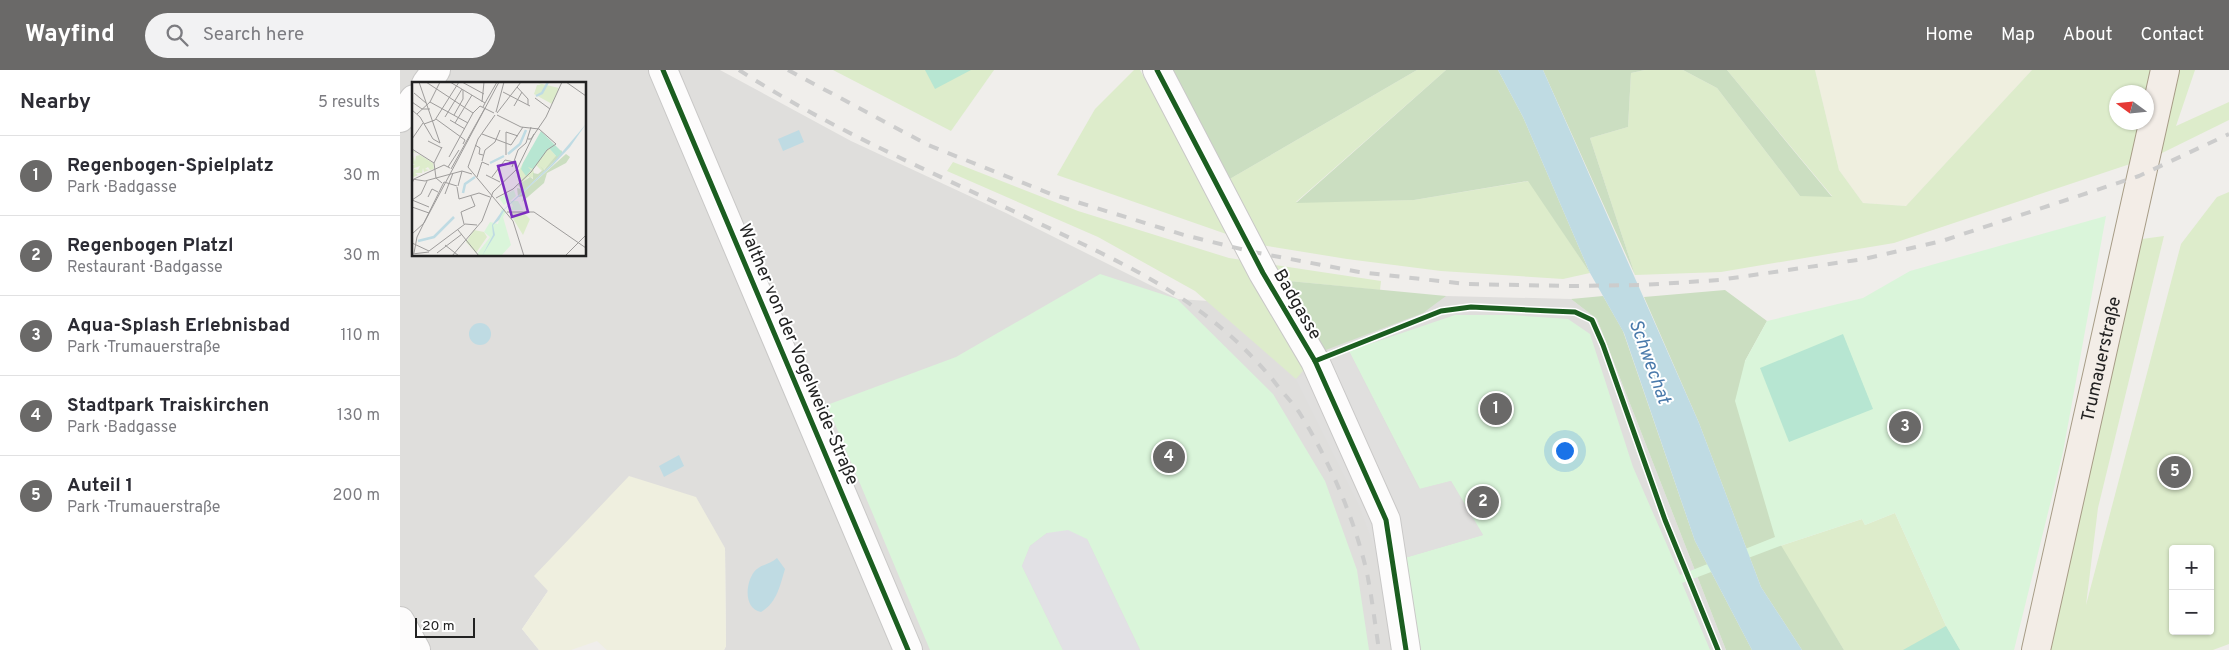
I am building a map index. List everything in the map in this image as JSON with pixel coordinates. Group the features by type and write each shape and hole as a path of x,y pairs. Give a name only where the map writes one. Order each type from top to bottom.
{"main road":[{"name":"Trumauerstraße","path":"2036,650 2165,70"}],"street":[{"path":"426,82 436,70"},
{"name":"Walther von der Vogelweide-Straße","path":"662,70 908,650"},
{"name":"Badgasse","path":"1157,70 1263,273 1315,361 1386,520 1406,650"},
{"path":"400,622 416,650"}],"shaded area":[{"path":"400,70 720,70 851,141 1006,213 1178,299 1254,304 1446,296 1571,299 1597,319 1726,650 724,650 726,646 725,548 548,591 522,629 539,650 400,650"},
{"path":"1349,351 1419,489 1451,481 1483,535 1401,559 1380,563 1358,503 1296,379"},
{"path":"1068,530 1087,539 1140,650 1063,650 1022,566 1030,546 1047,533"}],"green space":[{"path":"833,70 994,70 951,131"},
{"path":"925,70 971,70 935,89"},
{"path":"1134,70 1140,70 1232,236 1057,175 1095,109"},
{"path":"1166,70 1417,70 1228,180"},
{"path":"1417,70 1446,70 1296,202 1414,200 1529,181 1590,273 1563,279 1441,271 1347,259 1255,244 1228,180"},
{"path":"1446,70 1498,70 1523,117 1590,273 1528,181 1414,200 1296,203"},
{"path":"1543,70 1645,70 1631,73 1628,127 1590,138 1635,275"},
{"path":"1645,70 1683,70 1717,88 1800,196 1832,196 1727,70 1815,70 1839,170 1863,203 1906,206 2032,70 2195,70 2176,126 2229,102 2229,120 2160,154 1894,243 1721,272 1635,275 1590,138 1628,127 1631,73"},
{"path":"1683,70 1727,70 1832,197 1800,196 1717,88"},
{"path":"1815,70 2032,70 1906,206 1863,203 1839,170"},
{"path":"953,162 1078,211 1229,258 1381,281 1380,290 1289,281 1318,353 1296,379 1195,291 1098,237 947,171"},
{"path":"2229,192 2229,644 2213,650 2050,650 2142,239 2164,236 2098,508 2086,605 2181,244 2217,197"},
{"path":"2106,216 2063,452 2014,650 1960,650 1946,626 1895,513 1865,525 1862,519 1780,546 1682,583 1710,650 1418,650 1401,559 1483,535 1451,481 1420,489 1349,351 1455,315 1511,315 1568,319 1590,334 1633,467 1680,575 1775,537 1735,401 1745,361 1767,321 1863,298 1910,271"},
{"path":"1100,274 1177,299 1273,394 1325,481 1357,570 1369,650 1140,650 1087,539 1047,533 1030,546 1022,566 1063,650 930,650 827,405 956,357"},
{"path":"1289,281 1446,296 1423,313 1318,353"},
{"path":"1725,290 1767,321 1745,361 1776,537 1844,650 1802,650 1761,587 1699,423 1644,297"},
{"path":"1603,296 1623,331 1695,541 1752,650 1726,650 1597,319 1571,299"},
{"path":"1843,334 1873,409 1789,442 1760,368"},
{"path":"629,476 696,497 725,548 726,646 724,650 607,650 597,641 571,650 539,650 522,629 548,591 534,576"},
{"path":"1895,513 1946,626 1960,650 1844,650 1780,546 1862,519 1865,525"},
{"path":"1946,626 1960,650 1903,650"}],"water":[{"name":"Schwechat","path":"1498,70 1543,70 1699,423 1761,587 1802,650 1752,650 1695,541 1624,333 1590,273 1523,117"},
{"path":"799,130 804,142 783,151 778,139"},
{"path":"480,323 488,326 491,334 488,342 480,345 472,342 469,334 472,326"},
{"path":"679,455 684,466 664,477 659,466"},
{"path":"777,558 785,569 777,593 771,604 761,612 755,610 751,606 748,595 751,577 756,570"}],"railway":[{"path":"739,70 845,131 1098,251 1161,285 1191,304 1247,351 1299,412 1330,469 1348,510 1362,552 1369,582 1379,650"},
{"path":"788,70 928,145 1051,194 1184,235 1253,252 1359,272 1466,284 1643,285 1719,280 1864,259 1942,241 2139,176 2229,134"}],"cycle path":[{"path":"663,70 908,650"},
{"path":"1157,70 1263,273 1315,361 1386,520 1406,650"},
{"path":"1315,361 1441,311 1471,307 1575,312 1592,320 1603,345 1665,520 1718,650"}],"place":[{"name":"Regenbogen-Spielplatz","path":"1496,409"},
{"name":"Aqua-Splash Erlebnisbad","path":"1905,427"},
{"name":"Stadtpark Traiskirchen","path":"1169,457"},
{"name":"Auteil 1","path":"2175,472"},
{"name":"Regenbogen Platzl","path":"1483,502"}]}
